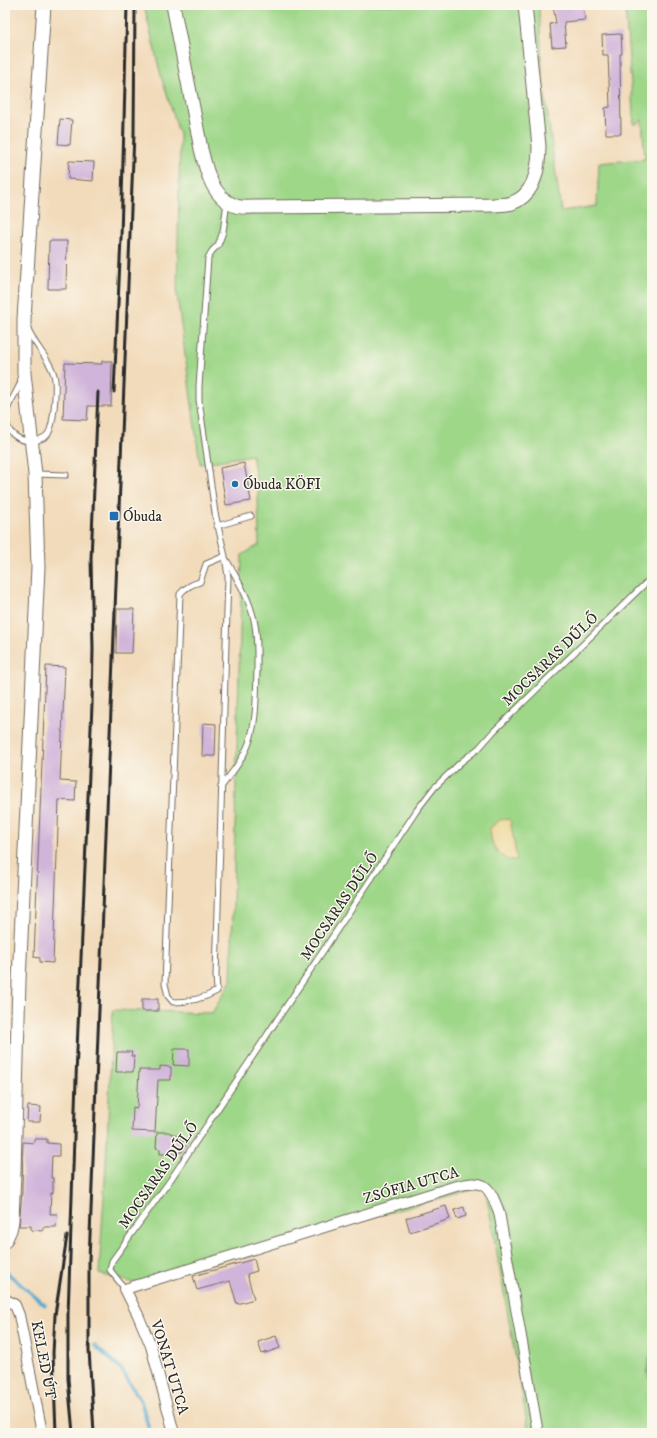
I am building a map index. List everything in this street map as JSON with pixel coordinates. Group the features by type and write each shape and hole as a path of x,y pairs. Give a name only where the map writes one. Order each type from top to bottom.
{"street":[{"path":"5,1241 12,1221 19,981 38,567 35,474 24,373 24,319 44,5"},
{"path":"173,5 205,166 217,192 227,202 237,206 258,207 494,205 512,203 519,200 526,193 533,182 539,162 539,146 525,5"},
{"path":"520,5 528,46"},
{"name":"ZSÓFIA UTCA","path":"125,1289 453,1188 476,1183 485,1186 492,1195 499,1212 538,1433"},
{"name":"VONAT UTCA","path":"125,1289 138,1315 150,1346 174,1433"},
{"name":"KELED ÚT","path":"5,1299 15,1305 19,1315 42,1433"}],"lane":[{"path":"225,556 206,564 200,582 186,588 180,594 166,984 168,996 173,1002 198,1000 217,991 216,976 221,787 228,586 225,556 217,526 198,386 208,258 218,245 223,232 227,202"},
{"path":"24,319 32,338 51,368 55,380 52,426 45,437 32,441 18,438 9,429 6,422 8,408 24,373"},
{"path":"35,474 66,475"},
{"path":"217,526 251,516"},
{"path":"221,787 243,757 253,729 256,709 257,664 254,618 242,587 225,556"},
{"name":"MOCSARAS DŰLŐ","path":"125,1289 110,1270 112,1261 172,1179 417,810 434,788 461,762 479,748 494,731 652,577"}],"green space":[{"path":"144,5 539,5 542,73 561,211 597,206 599,163 645,159 642,120 634,125 625,5 652,5 652,1433 529,1433 485,1186 254,1250 140,1284 99,1274 106,1165 113,1010 212,1013 231,981 242,555 259,545 258,490 252,455 200,464 177,295 180,136 161,76"},
{"path":"652,1356 652,1388 647,1370 649,1357"}],"sand":[{"path":"510,819 517,860 507,860 496,850 491,839 490,828 500,820"}],"building":[{"path":"553,5 583,5 585,20 564,22 566,46 552,47 550,24 556,23"},
{"path":"621,34 621,134 606,134 605,108 610,107 608,55 603,55 602,35"},
{"path":"60,119 72,120 70,145 58,144"},
{"path":"69,161 94,162 93,181 68,179"},
{"path":"49,241 67,241 66,289 48,289"},
{"path":"102,361 112,361 111,406 88,406 87,420 63,419 65,363 102,364"},
{"name":"Óbuda KÖFI","path":"244,463 251,501 226,505 220,468"},
{"path":"117,609 134,609 132,653 116,653"},
{"path":"46,666 65,667 60,781 76,782 75,801 59,800 53,963 40,962 40,958 34,957"},
{"path":"203,723 216,724 215,756 202,756"},
{"path":"142,999 158,999 158,1011 142,1011"},
{"path":"174,1049 189,1049 189,1066 173,1065"},
{"path":"117,1052 132,1052 131,1056 134,1056 133,1072 116,1072"},
{"path":"160,1066 171,1067 171,1080 158,1080 155,1132 132,1131 133,1107 137,1108 139,1070 160,1070"},
{"path":"28,1106 41,1107 40,1122 27,1122"},
{"path":"157,1132 168,1132 180,1137 180,1141 188,1142 179,1154 160,1154 160,1149 156,1148"},
{"path":"34,1139 47,1139 47,1143 59,1144 59,1156 52,1156 51,1178 53,1178 53,1193 51,1193 50,1214 57,1214 56,1227 43,1227 43,1231 31,1230 31,1226 19,1226 22,1192 23,1142 34,1143"},
{"path":"446,1206 450,1219 410,1232 406,1218"},
{"path":"464,1207 466,1216 457,1219 454,1210"},
{"path":"254,1259 257,1271 247,1274 254,1299 237,1304 230,1281 197,1290 193,1276"},
{"path":"276,1336 280,1348 262,1354 258,1342"}],"waterway":[{"path":"5,1271 45,1305"},
{"path":"94,1345 121,1369 141,1401 150,1433"}],"railway":[{"path":"114,392 121,238 127,5"},
{"path":"94,1433 89,1350 89,1260 134,134 135,5"},
{"path":"73,1433 68,1379 68,1315 77,1050 92,705 93,648 91,559 98,392"},
{"path":"56,1433 53,1353 55,1315 67,1236"}],"place":[{"name":"Óbuda KÖFI","path":"235,484"},
{"name":"Óbuda","path":"114,516"}]}
